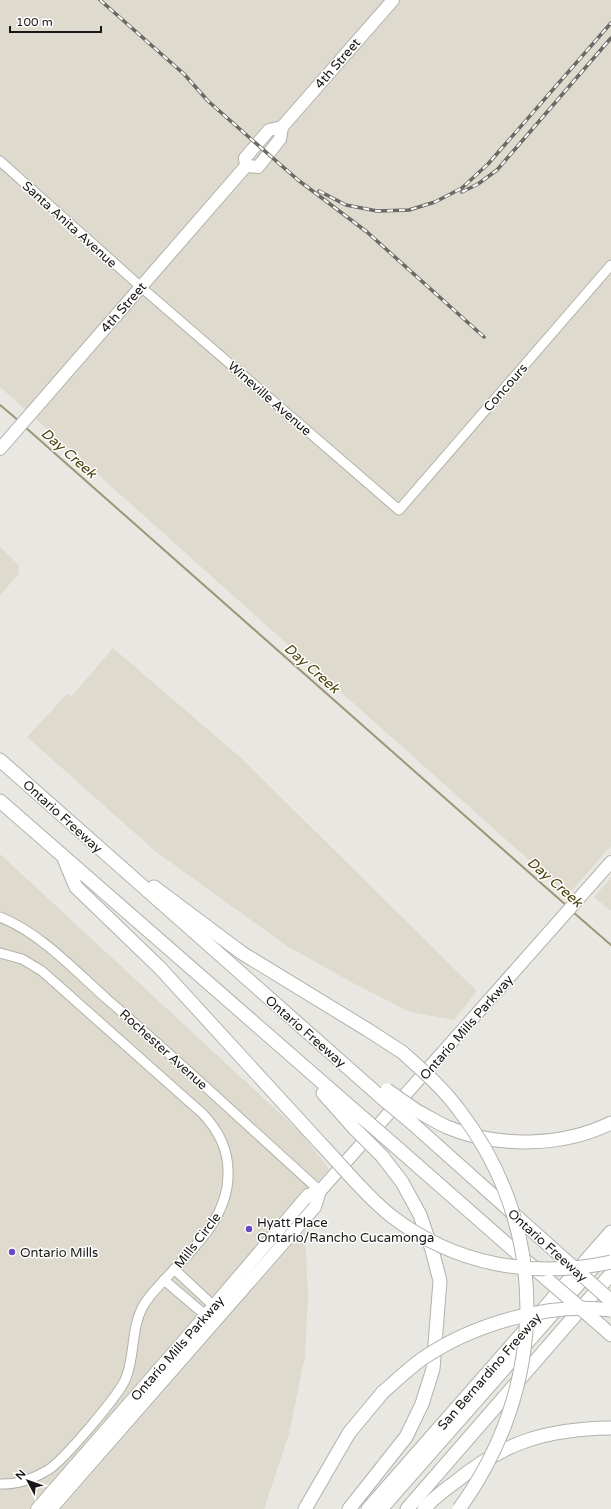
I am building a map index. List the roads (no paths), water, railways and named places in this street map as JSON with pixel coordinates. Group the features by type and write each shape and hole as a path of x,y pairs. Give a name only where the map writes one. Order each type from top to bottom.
{"highway":[{"name":"Ontario Freeway","path":"0,760 338,1059 415,1117 563,1258 611,1301"},
{"name":"Ontario Freeway","path":"0,801 288,1054 359,1123 394,1145 611,1335"},
{"path":"103,852 175,902 242,953 402,1052 442,1090 474,1131 488,1155 510,1204 517,1230 525,1277 526,1338 517,1391 502,1434 488,1464 459,1509"},
{"path":"64,857 76,887 160,968 370,1197 390,1214 417,1233 459,1254 485,1262 513,1268 541,1270 567,1269 611,1262"},
{"path":"415,1117 466,1133 512,1141 529,1142 566,1138 589,1132 611,1123"},
{"path":"349,1509 392,1457 406,1437 422,1404 433,1369 440,1281 432,1250 420,1214 402,1182 359,1123"},
{"name":"San Bernardino Freeway","path":"368,1509 611,1232"},
{"path":"381,1509 611,1247"},
{"path":"407,1509 611,1274"},
{"path":"305,1509 349,1433 383,1392 422,1359 461,1336 510,1319 543,1312 611,1310"},
{"path":"424,1509 462,1476 484,1460 509,1446 561,1431 611,1428"}],"main road":[{"name":"4th Street","path":"0,448 246,166 258,167 280,139 282,127 393,0"},
{"name":"Ontario Mills Parkway","path":"51,1509 214,1314 308,1195 320,1191 611,862"},
{"name":"Ontario Mills Parkway","path":"36,1509 214,1314"}],"street":[{"name":"Santa Anita Avenue","path":"0,161 141,287"},
{"name":"Concours","path":"399,510 611,265"},
{"name":"Wineville Avenue","path":"141,287 399,510"},
{"name":"Rochester Avenue","path":"0,917 21,927 47,946 186,1068 320,1191"},
{"name":"Mills Circle","path":"0,953 22,959 42,971 192,1104 214,1125 219,1134 227,1157 228,1168 228,1184 225,1200 212,1224 148,1299 139,1315 135,1325 131,1363 125,1380 117,1394 55,1465 31,1479 14,1484 0,1484"},
{"path":"174,1269 214,1314"},
{"path":"164,1280 214,1314"}],"waterway":[{"name":"Day Creek","path":"0,405 19,421"},
{"name":"Day Creek","path":"25,427 567,906"},
{"name":"Day Creek","path":"573,912 611,945"}],"railway":[{"path":"100,0 184,74 208,101 251,139 298,180 367,232 484,337"},
{"path":"319,191 346,205 377,211 409,210 435,202 462,188 488,164 611,23"},
{"path":"462,192 478,184 497,170 611,38"}],"place":[{"name":"Hyatt Place Ontario/Rancho Cucamonga","path":"249,1229"},
{"name":"Ontario Mills","path":"12,1252"}]}
